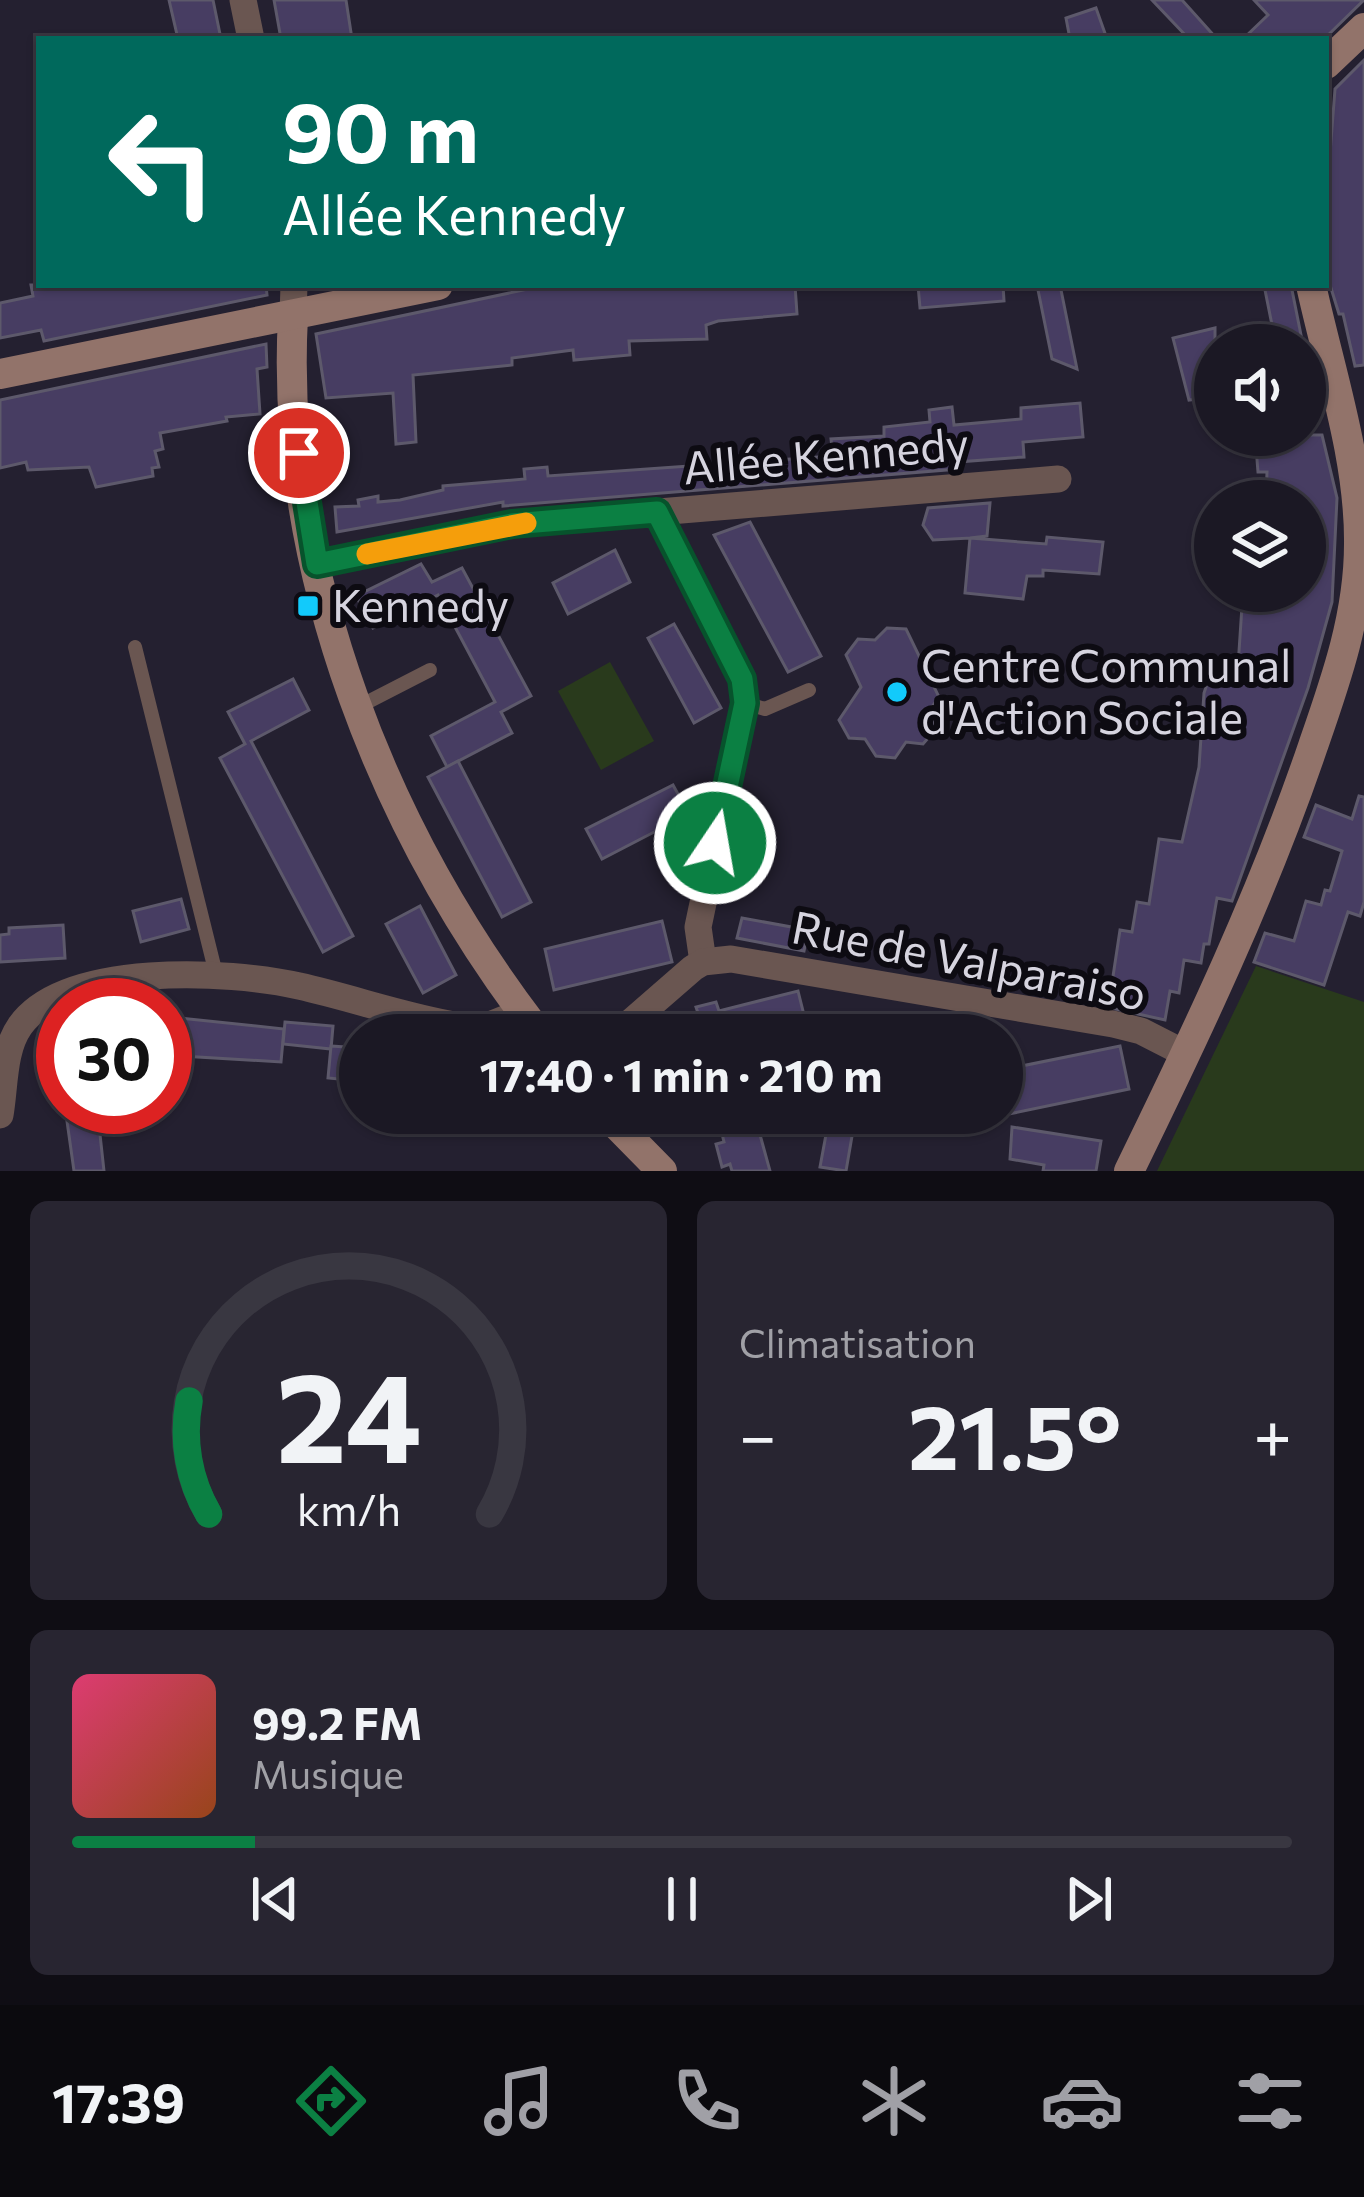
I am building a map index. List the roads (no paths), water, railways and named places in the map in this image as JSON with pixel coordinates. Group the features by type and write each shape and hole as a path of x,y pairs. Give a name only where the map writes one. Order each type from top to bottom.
{"main road":[{"path":"1329,61 1364,28"},
{"path":"0,374 424,288"},
{"path":"1129,1171 1186,1054 1295,800 1338,675 1357,602 1362,510 1312,288"},
{"path":"293,316 291,369 303,495 317,564 358,707 429,862 525,1014"},
{"path":"626,1134 662,1171"}],"street":[{"path":"243,0 250,36"},
{"path":"293,316 294,288"},
{"name":"Allée Kennedy","path":"317,564 512,524 1058,478"},
{"path":"641,1014 703,962 698,927 745,703 742,679 657,512"},
{"name":"Rue de Valparaiso","path":"703,962 731,959 1113,1024 1186,1054"},
{"path":"0,1115 9,1048 38,1004 80,986 217,978 296,985 412,1014"}],"lane":[{"path":"136,647 217,978"},
{"path":"358,707 430,670"},
{"path":"745,703 765,709 809,690"}],"place":[{"name":"Kennedy","path":"308,606"},
{"name":"Centre Communal d'Action Sociale","path":"897,692"}]}
